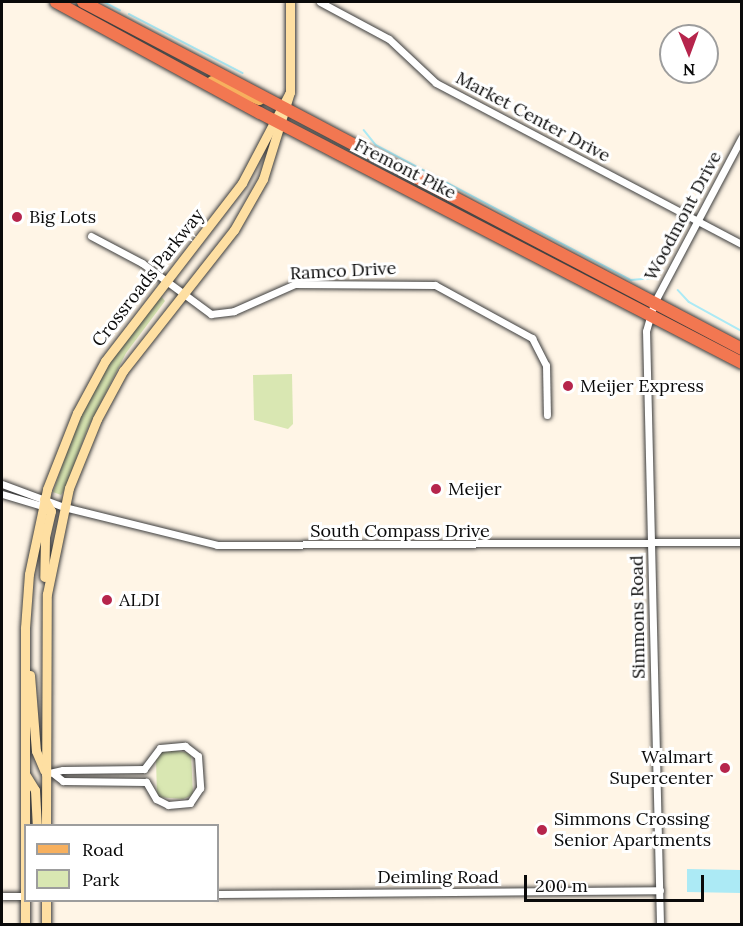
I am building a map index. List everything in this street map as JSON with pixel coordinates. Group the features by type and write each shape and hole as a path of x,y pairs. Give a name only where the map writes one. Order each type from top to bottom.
{"highway":[{"name":"Fremont Pike","path":"56,2 149,53 280,114 651,309 741,363"},
{"name":"Fremont Pike","path":"83,2 504,240 741,349"}],"street":[{"path":"280,114 290,92 290,2"},
{"name":"Market Center Drive","path":"320,2 390,39 436,83 741,244"},
{"name":"Crossroads Parkway","path":"25,824 25,658 29,574 45,504 65,438 89,389 120,339 242,183 280,114"},
{"name":"Crossroads Parkway","path":"46,824 50,774 46,621 50,572 64,507 86,443 109,395 138,349 245,213 266,171 280,114"},
{"name":"Woodmont Drive","path":"651,309 741,137"},
{"name":"Ramco Drive","path":"91,236 142,263 205,312 218,314 295,284 435,285 532,338 546,365 547,415"},
{"name":"Simmons Road","path":"651,309 646,373 660,924"},
{"name":"South Compass Drive","path":"2,484 45,504"},
{"name":"South Compass Drive","path":"2,494 64,507 196,542 240,547 741,543"},
{"path":"45,504 46,621"},
{"path":"25,658 35,717 36,751 50,774 63,781 146,782 156,799 168,805 190,803 200,788 198,756 185,746 160,748 144,770 86,770 50,774"},
{"path":"86,770 86,781"},
{"path":"25,774 35,790 37,824"},
{"name":"Deimling Road","path":"219,894 660,890"},
{"path":"2,896 24,896"},
{"name":"Crossroads Parkway","path":"25,902 25,924"},
{"path":"46,902 46,924"}],"green space":[{"path":"161,296 165,301 126,353 87,430 65,489 61,495 53,492 79,417 108,364"},
{"path":"292,374 293,424 288,429 254,420 253,375"},
{"path":"164,749 191,753 193,795 183,799 157,797 156,758"}],"water":[{"path":"687,869 741,870 741,893 687,892"}],"waterway":[{"path":"104,2 120,10"},
{"path":"129,14 243,73"},
{"path":"364,130 376,145 631,280 654,278"},
{"path":"678,290 689,302 742,331"}],"place":[{"name":"Big Lots","path":"17,217"},
{"name":"Meijer Express","path":"568,386"},
{"name":"Meijer","path":"436,489"},
{"name":"ALDI","path":"107,600"},
{"name":"Walmart Supercenter","path":"725,768"},
{"name":"Simmons Crossing Senior Apartments","path":"542,830"}]}
